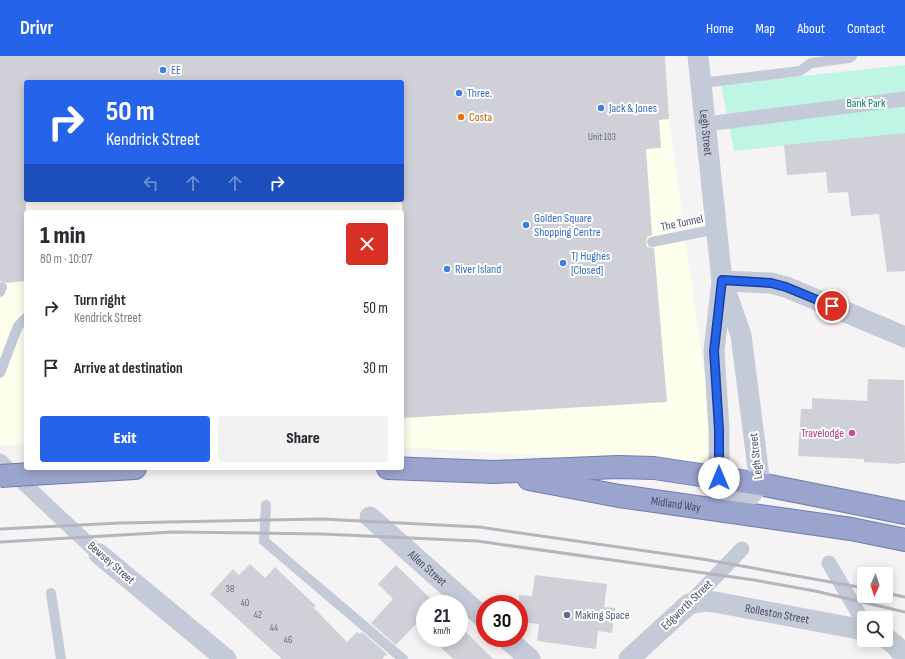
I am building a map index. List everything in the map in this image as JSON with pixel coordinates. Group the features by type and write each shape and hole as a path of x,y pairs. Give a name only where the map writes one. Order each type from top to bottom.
{"highway":[{"name":"Midland Way","path":"404,469 494,472 618,467 654,468 823,495 905,513"},
{"path":"0,476 46,470 69,472 102,470"},
{"name":"Midland Way","path":"494,472 618,496 851,529 905,540"}],"street":[{"name":"Legh Street","path":"698,56 722,280 714,351 719,430 719,478 736,512 760,484 741,335 722,280"},
{"path":"706,124 905,99"},
{"path":"722,280 771,283 786,287 905,337"},
{"name":"Bewsey Street","path":"0,461 99,554 226,659"},
{"name":"Allen Street","path":"370,517 476,611"},
{"name":"Edgworth Street","path":"629,659 689,604 742,549"},
{"path":"829,563 857,611"},
{"name":"Rolleston Street","path":"689,604 706,601 720,603 857,629"},
{"path":"893,643 905,657"},
{"path":"516,647 530,659"}],"lane":[{"path":"702,83 800,71 811,63 849,58 852,56"},
{"name":"The Tunnel","path":"652,242 717,229"},
{"path":"0,373 18,326 24,320"},
{"path":"266,505 264,541 403,659"},
{"path":"51,593 61,659"}],"shaded area":[{"name":"Golden Square Shopping Centre","path":"0,56 665,56 669,119 717,467 404,447 404,210 24,210 24,444 0,446"}],"green space":[{"name":"Bank Park","path":"905,65 905,133 734,151 721,85"}],"building":[{"name":"Golden Square Shopping Centre","path":"0,56 665,56 669,119 659,120 661,148 646,149 652,235 647,237 646,243 647,247 654,248 667,402 404,418 404,210 402,210 402,202 404,202 404,80 24,80 24,202 26,202 26,210 24,210 24,281 7,283 0,281"},
{"path":"905,133 905,271 887,272 879,214 851,216 848,192 828,193 826,172 787,175 784,145"},
{"name":"Travelodge","path":"868,379 904,380 905,463 864,462 864,459 798,456 801,409 812,409 812,398 867,401"},
{"path":"250,564 265,578 275,567 316,606 314,608 347,642 357,632 360,634 362,632 387,654 382,659 282,659 210,594 233,569 239,575"},
{"path":"396,565 427,595 416,595 416,624 396,645 371,623 393,599 378,584"},
{"name":"Making Space","path":"535,575 607,584 604,607 615,608 612,633 598,631 596,649 537,641 539,624 528,623 528,596 532,596"},
{"path":"468,634 476,642 476,647 481,647 493,659 453,659 440,647 468,647"}],"railway":[{"path":"0,529 120,523 322,519 479,527 702,559 857,587"},
{"path":"0,542 173,532 322,534 477,541 754,580 815,591 905,612"},
{"path":"893,594 905,597"}],"place":[{"name":"EE","path":"163,70"},
{"name":"Three.","path":"459,93"},
{"name":"Jack & Jones","path":"601,108"},
{"name":"Costa","path":"461,117"},
{"name":"Golden Square Shopping Centre","path":"526,225"},
{"name":"TJ Hughes [Closed]","path":"563,263"},
{"name":"River Island","path":"447,269"},
{"name":"Travelodge","path":"852,433"},
{"name":"Making Space","path":"567,615"}],"route":[{"path":"719,478 719,430 715,386 714,351 722,280 771,283 803,293 832,306"}]}
